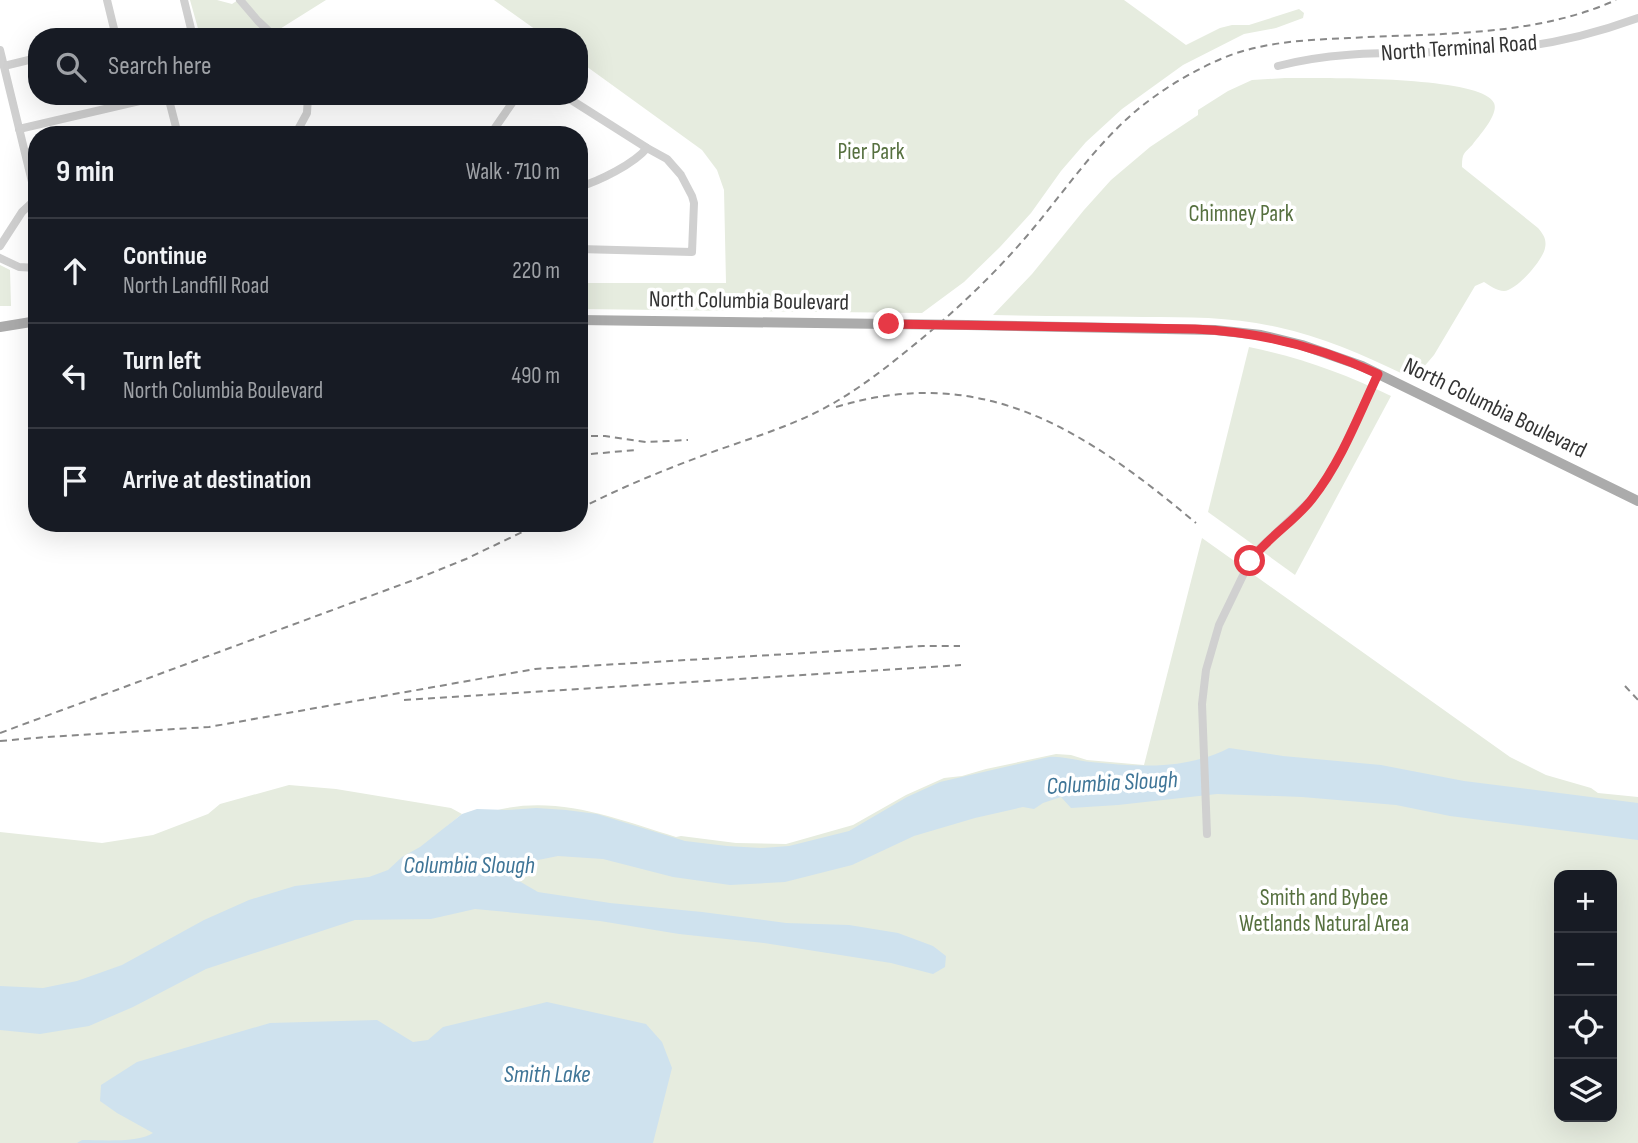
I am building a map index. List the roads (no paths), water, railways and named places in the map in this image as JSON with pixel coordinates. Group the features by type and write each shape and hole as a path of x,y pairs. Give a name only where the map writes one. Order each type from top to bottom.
{"main road":[{"name":"North Columbia Boulevard","path":"588,320 1195,329 1261,335 1302,345 1378,374 1638,501"},
{"path":"0,327 28,322"}],"street":[{"path":"107,0 114,28"},
{"path":"184,0 191,28"},
{"path":"240,0 265,28"},
{"name":"North Terminal Road","path":"1278,66 1321,57 1478,51 1533,45 1600,30 1638,18"},
{"path":"0,50 28,164"},
{"path":"4,66 28,60"},
{"path":"31,126 113,105"},
{"path":"170,105 176,126"},
{"path":"300,126 307,113 307,105"},
{"path":"496,126 511,105"},
{"path":"579,105 667,159 681,175 694,202 692,252 588,249"},
{"path":"19,129 28,127"},
{"path":"588,184 638,157 647,148"},
{"path":"0,246 28,206"},
{"path":"0,258 19,267 28,268"},
{"path":"1207,834 1203,687 1210,651 1219,625 1250,561 1260,548 1310,501 1327,479 1378,374"}],"water":[{"name":"Columbia Slough","path":"1229,748 1381,765 1464,781 1638,803 1638,840 1450,816 1396,805 1302,797 1217,794 1071,808 1061,797 1034,809 1023,807 914,836 852,865 785,882 730,885 673,877 603,859 558,856 523,863 513,872 519,881 538,892 610,903 786,923 849,925 898,933 933,946 946,956 945,967 933,974 891,963 764,943 679,934 600,921 475,909 431,919 355,920 206,969 133,1007 89,1026 40,1034 0,1030 0,986 43,988 77,981 122,965 204,920 249,900 295,886 369,877 388,870 462,814 477,809 566,810 597,814 685,841 761,848 789,846 849,831 907,797 940,782 1049,757 1126,765 1162,765 1196,760"},
{"name":"Smith Lake","path":"547,1002 646,1024 662,1042 672,1068 653,1143 77,1143 82,1140 129,1140 153,1133 100,1101 101,1085 137,1062 270,1023 377,1020 413,1042 428,1040 443,1027"}],"railway":[{"path":"588,504 665,470 807,417 863,384 920,340 983,283 1026,237 1092,155 1121,124 1155,96 1204,67 1230,55 1280,43 1451,34 1519,27 1585,12 1616,0"},
{"path":"836,407 890,395 940,393 987,400 1031,414 1073,434 1115,460 1196,523"},
{"path":"588,436 646,442 688,440"},
{"path":"588,454 636,450"},
{"path":"0,733 419,578 522,532"},
{"path":"0,741 209,727 535,669 960,646"},
{"path":"404,700 961,665"},
{"path":"1625,686 1638,700"}],"park label":[{"name":"Pier Park","path":"871,152"},
{"name":"Chimney Park","path":"1241,214"},
{"name":"Smith and Bybee Wetlands Natural Area","path":"1324,911"}]}
